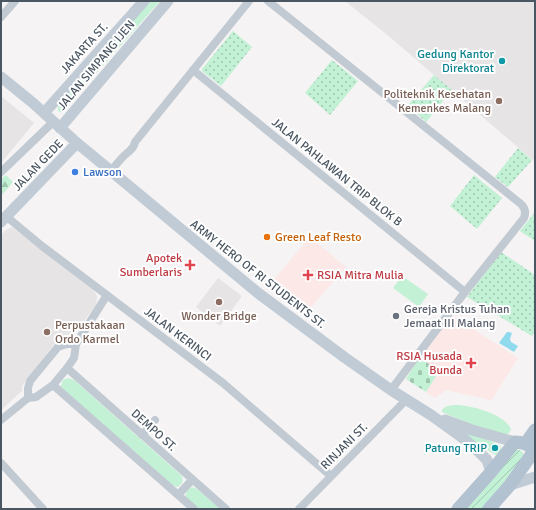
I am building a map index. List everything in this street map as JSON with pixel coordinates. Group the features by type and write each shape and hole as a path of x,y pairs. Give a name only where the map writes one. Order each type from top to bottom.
{"main road":[{"name":"JAKARTA ST.","path":"44,113 144,1"},
{"name":"JALAN SIMPANG IJEN","path":"57,125 168,1"},
{"name":"ARMY HERO OF RI STUDENTS ST.","path":"1,77 77,143 258,293 344,358 391,390 431,414"},
{"name":"JALAN GEDE","path":"4,220 77,143"},
{"path":"431,414 472,430 527,447"},
{"path":"431,414 478,451 487,460 491,472"},
{"path":"489,509 515,483 527,447 535,430"},
{"path":"458,509 491,472 527,447"},
{"path":"515,483 535,477"},
{"path":"515,483 529,483 535,485"}],"street":[{"path":"1,17 15,1"},
{"path":"111,171 126,153 126,150 132,142 135,142 249,1"},
{"path":"268,1 521,204 525,210 524,218 465,292 391,390"},
{"name":"JALAN PAHLAWAN TRIP BLOK B","path":"193,70 465,292"},
{"path":"1,172 57,125"},
{"name":"JALAN KERINCI","path":"4,220 42,246 223,383 331,476"},
{"path":"1,420 28,398 36,397 53,385 74,358 76,344 107,295"},
{"path":"28,398 30,381 58,347 70,343 76,344"},
{"name":"DEMPO ST.","path":"67,368 226,509"},
{"path":"53,385 194,509"},
{"name":"RINJANI ST.","path":"299,509 407,399"},
{"path":"142,435 155,420"},
{"path":"1,463 43,509"},
{"path":"178,495 192,480"}],"shaded area":[{"name":"Politeknik Kesehatan Kemenkes Malang","path":"345,1 535,1 535,162 391,38"},
{"path":"1,96 34,123 1,163"},
{"path":"12,227 92,288 97,298 96,305 70,340 61,340 56,342 22,386 22,391 1,410 1,235"},
{"name":"RSIA Mitra Mulia","path":"310,237 346,267 307,312 270,284"},
{"name":"Wonder Bridge","path":"218,278 242,296 220,326 196,307"},
{"name":"RSIA Husada Bunda","path":"453,316 518,358 491,401 446,390 435,398 426,392 440,370 419,358"}],"green space":[{"path":"150,1 160,1 63,111 59,112 58,106"},
{"path":"233,31 252,47 221,86 202,71 202,69"},
{"path":"332,60 358,81 330,115 305,93"},
{"path":"434,75 452,90 426,122 408,105"},
{"path":"518,148 532,160 508,187 495,177"},
{"path":"6,175 13,182 1,196 1,179"},
{"path":"474,175 502,198 477,229 450,206"},
{"path":"535,212 535,241 520,231"},
{"path":"501,252 535,275 535,331 532,336 467,297"},
{"path":"402,276 428,294 419,307 393,288"},
{"path":"419,358 440,370 426,392 406,379"},
{"path":"68,378 74,380 182,476 181,484 177,487 172,485 61,387 63,380"},
{"path":"458,405 480,409 495,415 502,419 511,429 509,433 505,435 485,430 442,412 442,410 447,406"},
{"path":"449,425 498,444 501,447 499,453 496,455 492,453"},
{"path":"516,449 522,452 524,457 484,509 462,509"},
{"path":"192,487 197,489 220,509 199,509 187,499 186,496 188,490"}],"water":[{"path":"507,332 512,333 510,339 511,342 518,346 514,352 499,343"}],"place":[{"name":"Gedung Kantor Direktorat","path":"502,61"},
{"name":"Politeknik Kesehatan Kemenkes Malang","path":"499,101"},
{"name":"Lawson","path":"75,172"},
{"name":"Green Leaf Resto","path":"267,237"},
{"name":"Apotek Sumberlaris","path":"190,265"},
{"name":"RSIA Mitra Mulia","path":"308,275"},
{"name":"Wonder Bridge","path":"219,302"},
{"name":"Gereja Kristus Tuhan Jemaat III Malang","path":"396,316"},
{"name":"Perpustakaan Ordo Karmel","path":"47,332"},
{"name":"RSIA Husada Bunda","path":"471,363"},
{"name":"Patung TRIP","path":"495,448"}]}
